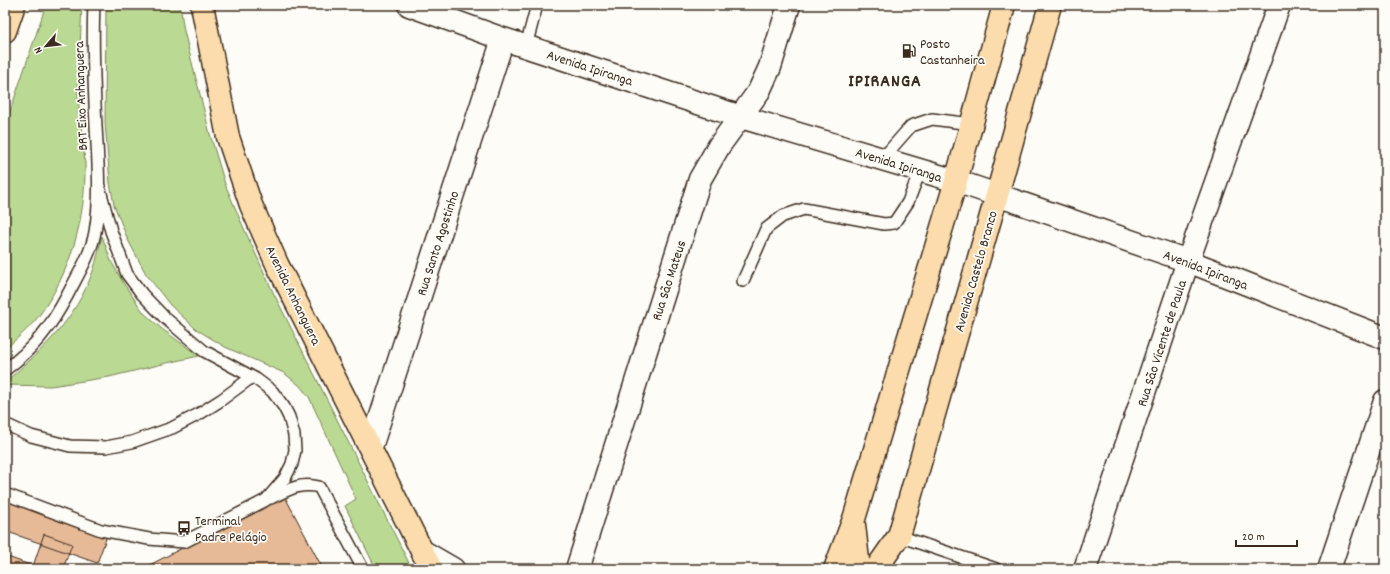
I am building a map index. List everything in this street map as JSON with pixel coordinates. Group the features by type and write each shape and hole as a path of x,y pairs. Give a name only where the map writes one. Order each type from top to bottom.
{"main road":[{"path":"5,31 14,5"},
{"name":"Avenida Anhanguera","path":"202,5 228,137 251,205 277,264 427,560"},
{"path":"835,569 854,519 956,181 1004,5"},
{"name":"Avenida Castelo Branco","path":"889,569 1050,5"},
{"path":"854,519 859,569"},
{"name":"Avenida Castelo Branco","path":"876,569 899,536"}],"street":[{"name":"Avenida Ipiranga","path":"409,5 503,39 741,117 956,181 1188,261 1385,338"},
{"name":"Rua São Mateus","path":"577,569 700,179 718,146 759,91 770,66 789,5"},
{"name":"Rua São Vicente de Paula","path":"1085,569 1188,261 1279,5"},
{"name":"Rua Santo Agostinho","path":"371,447 503,39"},
{"path":"1329,569 1385,401"},
{"path":"427,560 453,569"}],"lane":[{"name":"BRT Eixo Anhanguera","path":"94,5 94,88 99,186"},
{"path":"526,46 536,5"},
{"path":"882,159 911,126 932,119 972,124"},
{"path":"742,281 766,229 783,216 804,209 884,224 894,223 908,202 920,171"},
{"path":"5,370 44,335 78,274 88,254 95,234 99,186"},
{"path":"99,186 118,252 127,274 142,294 164,317 204,351 252,377 272,391 284,407 289,417 294,435 295,450 292,464 285,478 266,500"},
{"path":"5,424 31,436 70,446 106,447 132,442 172,428 199,414 221,400 252,377"},
{"path":"5,494 101,530 148,539 184,542 266,500 300,485 311,485 319,488 363,569"},
{"path":"899,536 996,569"}],"green space":[{"path":"46,5 82,5 78,93 85,163 83,204 68,263 50,300 38,317 5,349 5,126"},
{"path":"106,5 180,5 184,31 210,134 225,184 273,292 412,569 376,569 345,506 356,499 309,397 299,385 284,373 225,347 196,329 170,305 146,274 128,240 114,205 110,183 105,123"},
{"path":"102,236 111,261 124,284 144,313 162,329 199,356 109,377 51,386 5,385 5,382 33,358 68,319 86,288 93,271"}],"building":[{"path":"284,495 323,569 217,569 215,567 211,569 142,569"},
{"path":"5,500 107,536 97,563 5,531"},
{"path":"44,534 72,544 63,569 32,569"},
{"path":"5,556 41,569 5,569"}],"place":[{"name":"Posto Castanheira","path":"909,51"},
{"name":"Terminal Padre Pelágio","path":"184,528"}],"district":[{"name":"IPIRANGA","path":"885,80"}]}
